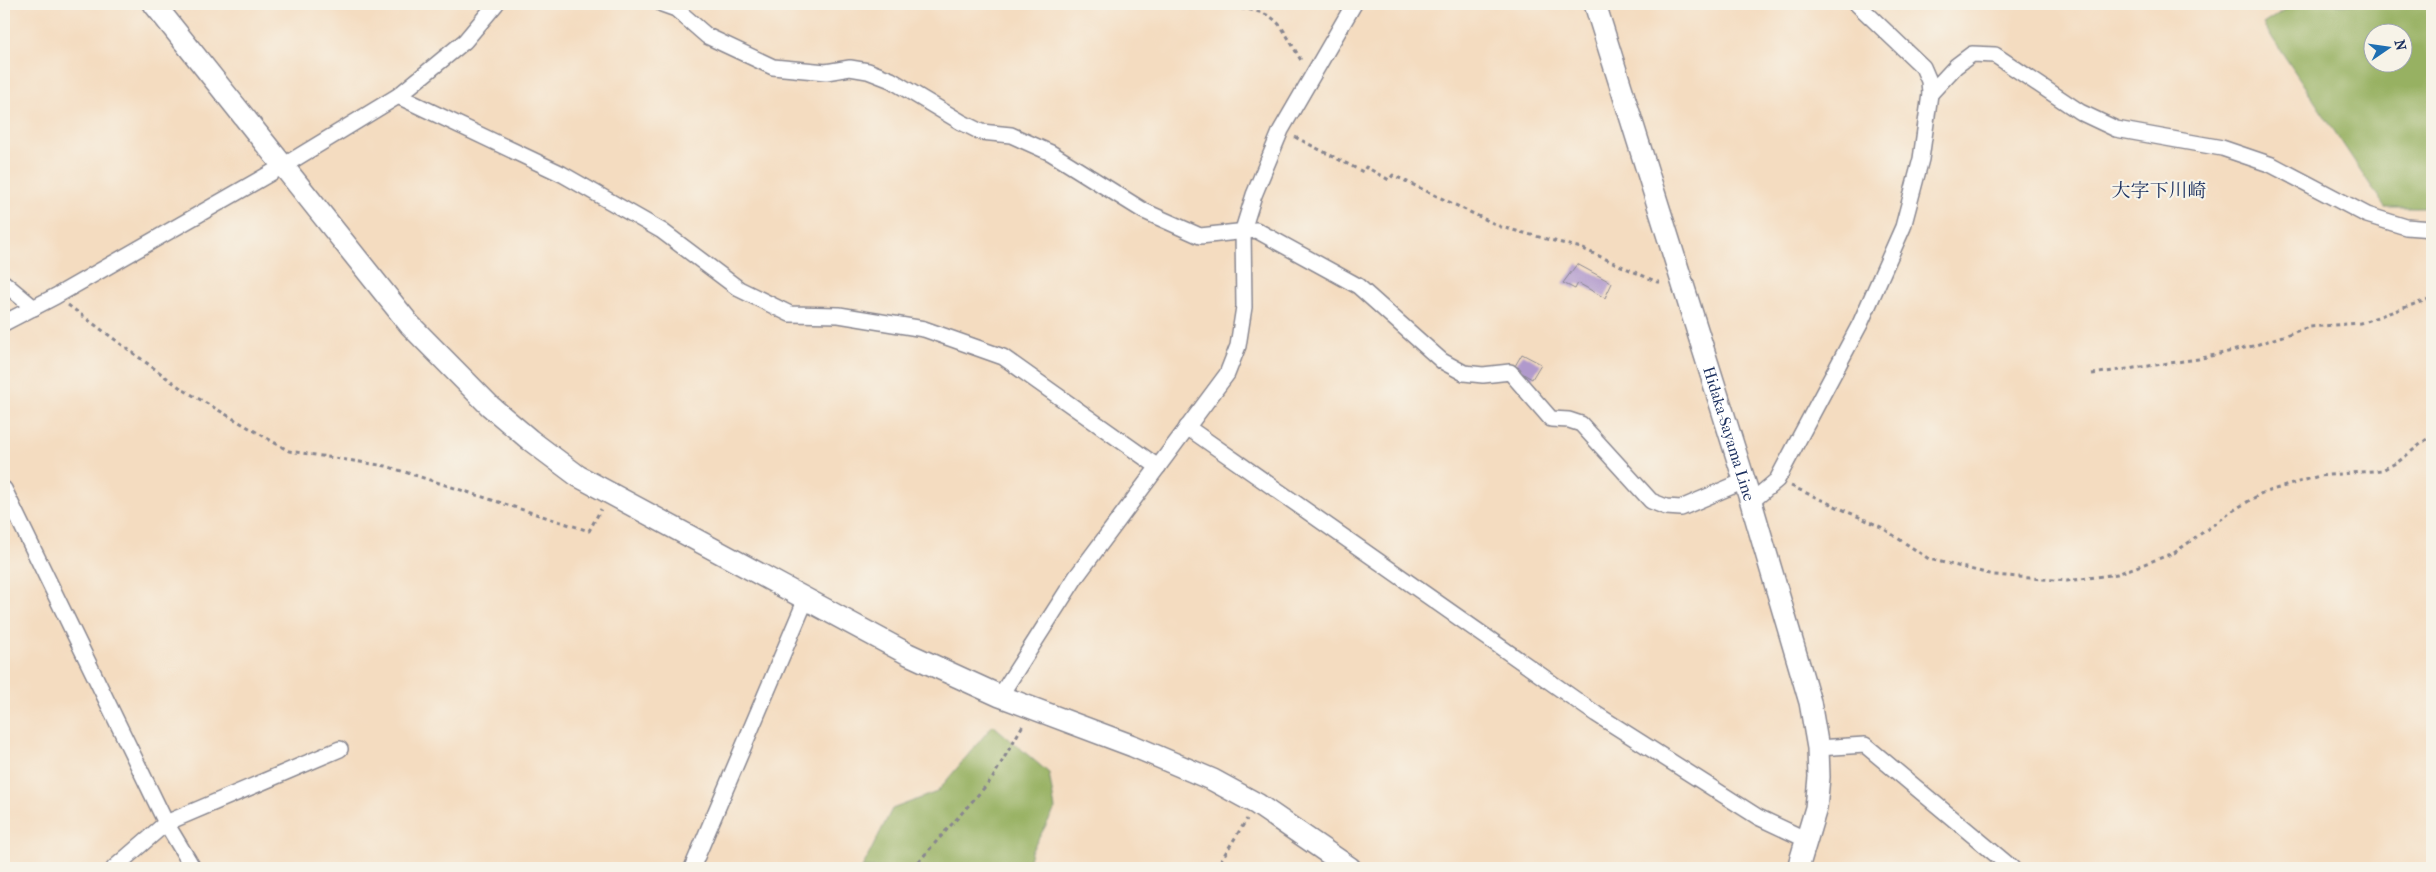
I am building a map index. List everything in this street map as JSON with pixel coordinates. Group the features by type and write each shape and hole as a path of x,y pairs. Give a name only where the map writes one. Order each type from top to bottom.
{"street":[{"path":"154,4 410,324 449,366 530,440 578,476 908,654 1000,696 1213,780 1257,804 1350,868"},
{"path":"4,323 56,296 284,166 398,96 465,41 496,4"},
{"path":"662,4 676,9 707,36 773,66 826,72 850,68 868,71 891,80 981,132 1011,135 1051,154 1144,211 1200,236 1256,230 1358,286 1442,361 1464,373 1483,375 1510,372 1551,419 1569,420 1581,424 1651,501 1666,507 1680,508 1744,481"},
{"path":"1000,696 1076,577 1227,374 1238,346 1244,307 1243,230 1254,196 1281,130 1354,4"},
{"name":"Hidaka-Sayama Line","path":"1595,4 1751,502 1810,702 1818,748 1819,777 1816,808 1798,868"},
{"path":"1751,502 1777,480 1860,324 1903,227 1920,159 1930,94 1929,81 1923,67 1857,4"},
{"path":"1930,94 1956,66 1972,54 1996,55 2080,112 2116,128 2222,148 2272,165 2367,215 2406,227 2432,229"},
{"path":"398,96 562,174 662,231 739,289 790,314 839,315 924,329 1003,357 1158,467"},
{"path":"4,283 34,308"},
{"path":"1187,428 1596,714 1758,817 1807,840"},
{"path":"4,489 166,823 193,868"},
{"path":"692,868 806,599"},
{"path":"1818,748 1865,745 2012,868"},
{"path":"114,868 166,823 340,750"}],"path":[{"path":"1169,4 1184,7 1243,7 1263,11 1277,22 1311,76"},
{"path":"1281,130 1363,172 1366,167 1389,180 1393,175 1502,227 1581,248 1657,282 1680,280"},
{"path":"56,296 182,389 289,451 386,466 589,531 610,493"},
{"path":"2092,374 2198,359 2253,346 2309,327 2360,323 2432,298"},
{"path":"1777,480 1881,527 1929,559 1994,575 2067,580 2117,574 2174,553 2234,510 2262,493 2319,476 2382,470 2398,462 2432,435"},
{"path":"913,868 992,779 1032,709"},
{"path":"1216,868 1257,804"},
{"path":"2428,868 2432,863"}],"green space":[{"path":"2294,4 2432,4 2432,207 2385,207 2263,24"},
{"path":"993,725 1049,773 1055,809 1031,852 1027,868 862,868 892,809 937,792"}],"building":[{"path":"1577,264 1612,283 1605,298 1578,283 1575,289 1563,283"},
{"path":"1522,354 1541,364 1532,379 1520,372 1521,369 1515,366"}],"district":[{"name":"大字下川崎","path":"2159,190"}]}
